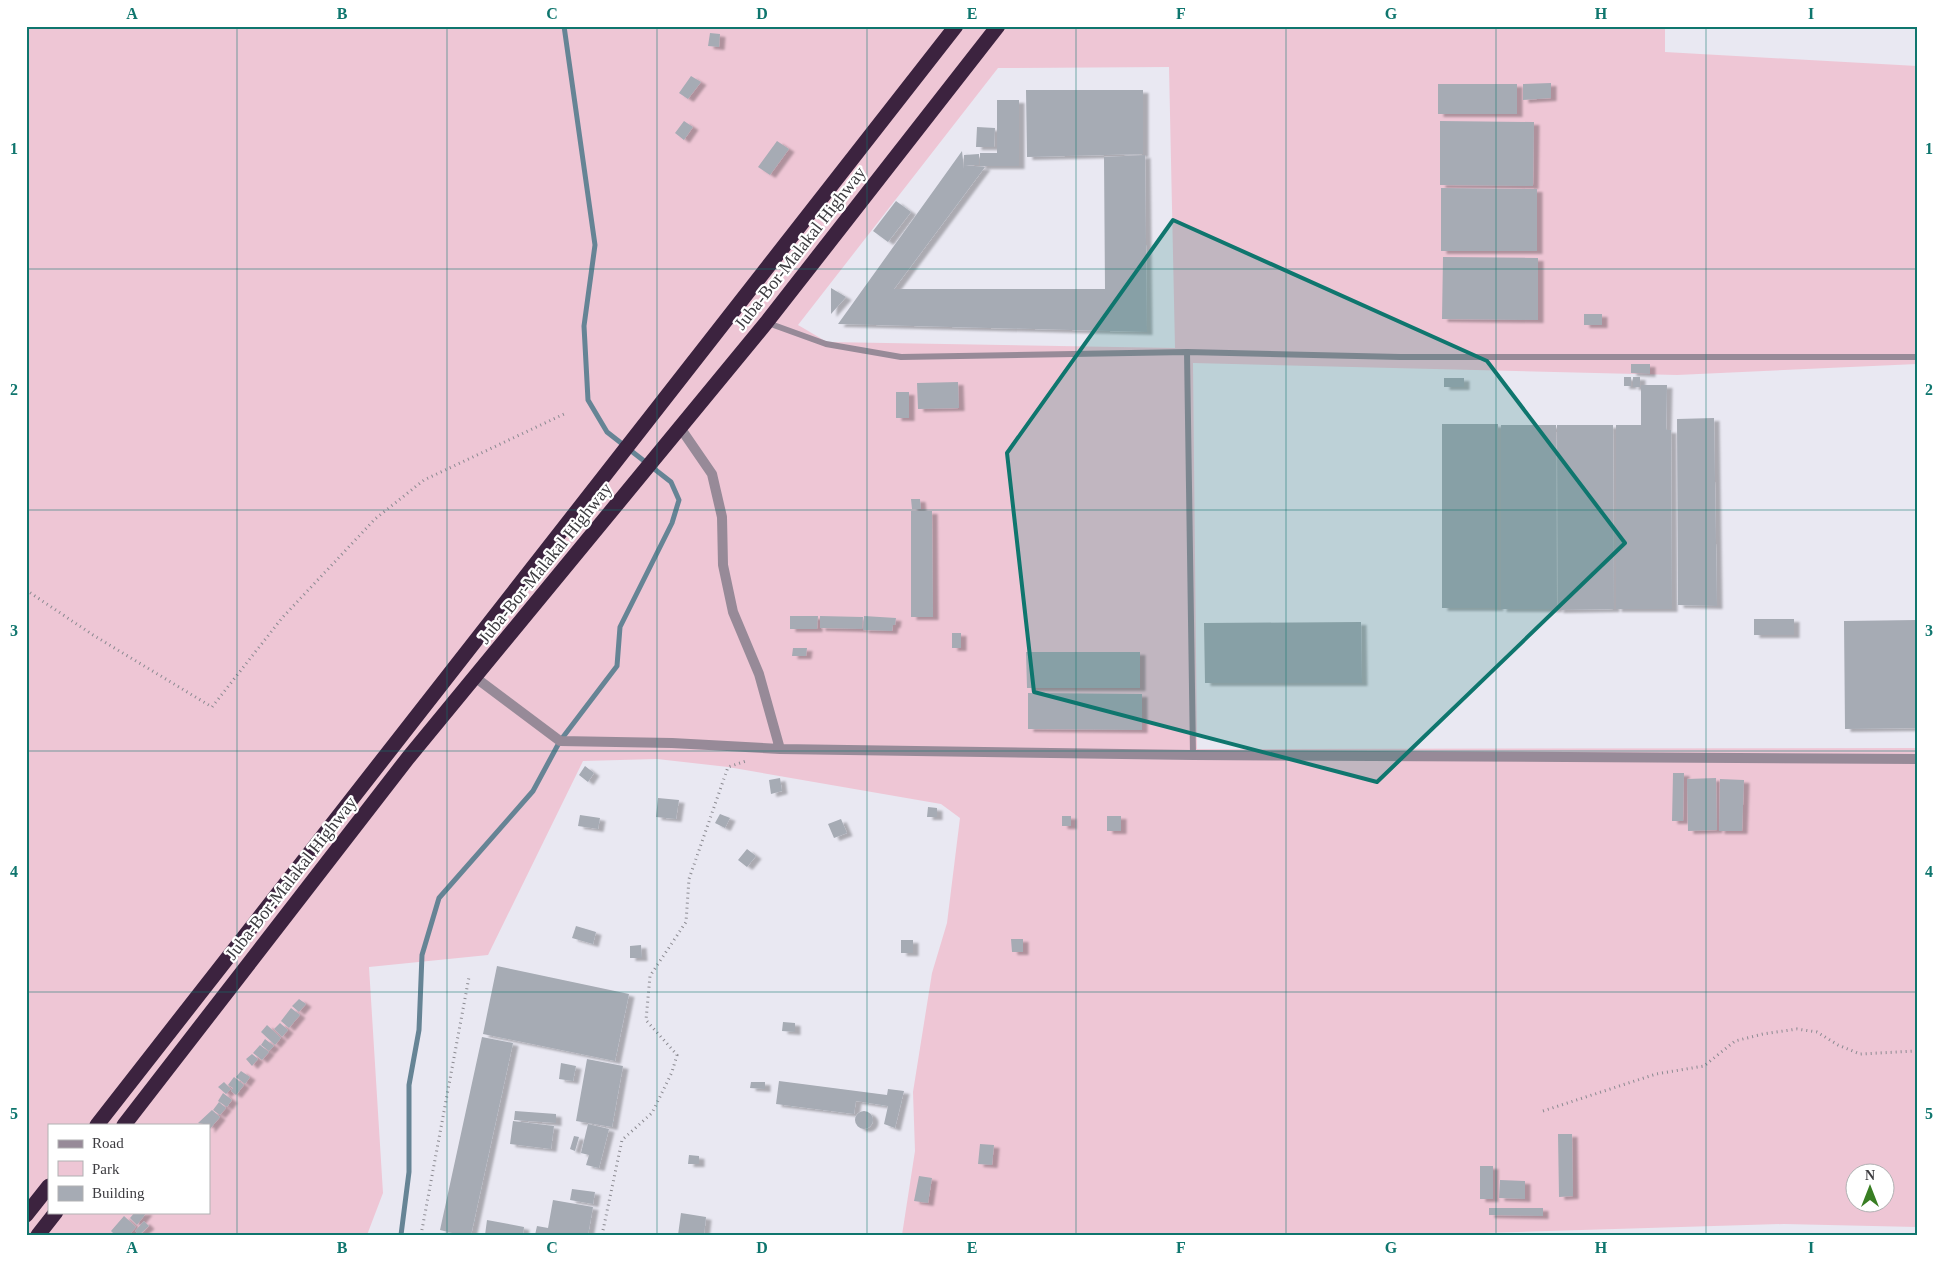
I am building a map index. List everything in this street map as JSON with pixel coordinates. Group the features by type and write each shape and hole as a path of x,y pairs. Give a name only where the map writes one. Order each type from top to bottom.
{"highway":[{"name":"Juba-Bor-Malakal Highway","path":"98,1124 567,523 647,424 956,26"},
{"name":"Juba-Bor-Malakal Highway","path":"125,1124 408,758 476,678 679,426 766,323 998,26"},
{"path":"26,1215 48,1187"},
{"path":"38,1235 54,1214"}],"street":[{"path":"679,426 712,474 722,517 723,565 733,612 759,674 780,749"},
{"path":"476,678 560,741 780,749 1193,755 1917,759"}],"lane":[{"path":"766,323 826,344 901,357 1187,352 1400,357 1917,357"},
{"path":"1187,352 1193,755"}],"path":[{"path":"26,590 94,636 212,707 282,618 374,519 424,480 564,414"},
{"path":"602,1235 622,1140 652,1114 672,1072 676,1056 646,1020 650,976 686,922 689,879 728,767 754,758"},
{"path":"421,1235 469,977"},
{"path":"1543,1111 1656,1074 1704,1066 1735,1041 1780,1031 1797,1029 1817,1032 1838,1045 1860,1054 1917,1051"}],"highlighted area":[{"path":"1173,220 1487,361 1625,543 1377,782 1034,692 1007,453"}],"green space":[{"path":"26,26 1665,26 1665,52 1917,66 1917,364 1677,375 1193,363 1197,749 1917,748 1917,1227 1784,1224 1418,1235 902,1235 915,1151 913,1092 932,973 947,923 960,818 941,804 728,767 657,759 583,761 488,955 369,967 383,1193 367,1235 26,1235","holes":["1169,67 1175,348 827,342 798,325 998,68"]}],"building":[{"path":"710,33 720,34 719,47 708,46"},
{"path":"691,76 701,82 688,99 679,93"},
{"path":"1551,83 1551,98 1523,100 1523,84"},
{"path":"1438,84 1517,84 1517,114 1438,114"},
{"path":"1026,90 1143,90 1143,154 1027,157"},
{"path":"997,100 1019,100 1019,166 980,166 980,153 997,153"},
{"path":"684,121 693,127 684,140 675,133"},
{"path":"1440,121 1534,122 1533,186 1440,185"},
{"path":"977,127 995,128 994,147 976,147"},
{"path":"777,141 789,149 770,175 758,167"},
{"path":"962,151 964,169 964,165 985,167 894,289 1105,289 1104,157 1145,155 1147,332 838,324"},
{"path":"979,154 979,165 964,165 964,155"},
{"path":"1441,188 1537,189 1537,251 1441,251"},
{"path":"896,201 911,212 888,242 873,231"},
{"path":"1443,257 1538,258 1538,320 1442,319"},
{"path":"831,288 846,297 831,314"},
{"path":"1584,314 1602,314 1602,325 1584,325"},
{"path":"1631,364 1650,364 1650,374 1631,373"},
{"path":"1624,377 1631,377 1631,386 1624,386"},
{"path":"1633,377 1640,377 1640,387 1633,387"},
{"path":"1444,378 1464,378 1464,387 1444,387"},
{"path":"958,382 959,408 918,409 917,383"},
{"path":"1641,385 1667,385 1666,430 1671,430 1672,609 1616,609 1616,425 1641,425"},
{"path":"896,392 909,392 909,418 896,418"},
{"path":"1714,418 1717,606 1678,605 1677,419"},
{"path":"1442,424 1498,424 1498,608 1442,608"},
{"path":"1501,425 1556,425 1557,609 1501,609"},
{"path":"1557,425 1613,425 1614,609 1558,610"},
{"path":"911,499 920,499 921,509 912,509"},
{"path":"911,511 932,511 933,617 911,617"},
{"path":"790,616 818,616 817,629 790,629"},
{"path":"820,616 863,617 862,629 820,628"},
{"path":"864,616 896,618 895,625 893,625 892,631 863,630"},
{"path":"1754,619 1794,619 1794,635 1754,635"},
{"path":"1917,620 1917,728 1845,729 1844,621"},
{"path":"1361,622 1362,683 1205,683 1204,623"},
{"path":"952,633 961,633 961,648 952,648"},
{"path":"793,648 807,648 806,656 792,656"},
{"path":"1026,652 1140,652 1140,688 1027,688"},
{"path":"1028,693 1142,694 1142,730 1028,729"},
{"path":"585,766 594,773 588,782 579,775"},
{"path":"1673,773 1684,773 1683,821 1672,821"},
{"path":"780,778 782,791 771,794 769,780"},
{"path":"1716,778 1717,830 1688,831 1687,779"},
{"path":"1720,779 1744,780 1742,831 1719,831"},
{"path":"658,798 679,800 676,819 656,817"},
{"path":"928,807 937,808 937,817 927,817"},
{"path":"720,814 730,818 725,828 715,823"},
{"path":"580,815 600,818 598,829 578,826"},
{"path":"1062,816 1071,816 1071,826 1062,826"},
{"path":"1107,816 1121,816 1121,831 1107,831"},
{"path":"841,819 847,833 834,838 828,824"},
{"path":"747,849 756,856 747,867 738,860"},
{"path":"576,926 596,932 593,944 572,938"},
{"path":"1011,939 1023,939 1023,952 1012,952"},
{"path":"901,940 913,940 913,953 901,953"},
{"path":"641,945 642,958 630,958 630,946"},
{"path":"497,966 629,994 615,1061 483,1034"},
{"path":"299,999 306,1004 299,1012 292,1006"},
{"path":"291,1008 300,1015 289,1028 281,1021"},
{"path":"783,1022 795,1023 795,1032 782,1031"},
{"path":"280,1023 288,1030 282,1037 274,1029"},
{"path":"267,1025 281,1038 275,1045 261,1032"},
{"path":"482,1037 513,1043 471,1235 461,1235 440,1230"},
{"path":"265,1039 274,1046 269,1051 261,1045"},
{"path":"260,1045 269,1052 262,1060 253,1053"},
{"path":"252,1054 258,1059 252,1066 246,1059"},
{"path":"587,1059 623,1066 612,1127 576,1121"},
{"path":"561,1063 576,1066 573,1081 559,1079"},
{"path":"241,1071 250,1077 245,1084 236,1077"},
{"path":"234,1077 244,1085 236,1095 231,1091 233,1088 228,1085"},
{"path":"779,1081 887,1095 888,1089 904,1091 895,1128 884,1124 888,1106 856,1101 854,1114 776,1104"},
{"path":"224,1082 231,1089 226,1094 218,1087"},
{"path":"751,1082 765,1082 765,1089 750,1088"},
{"path":"223,1093 232,1100 227,1107 218,1101"},
{"path":"219,1102 226,1108 220,1115 213,1110"},
{"path":"212,1110 220,1117 210,1129 210,1124 198,1123"},
{"path":"515,1111 556,1114 556,1123 514,1120"},
{"path":"860,1111 868,1111 873,1116 871,1127 860,1129 855,1124 855,1116"},
{"path":"513,1121 554,1126 551,1149 510,1144"},
{"path":"588,1124 609,1129 599,1168 586,1165 589,1155 581,1153"},
{"path":"1558,1134 1572,1134 1573,1196 1559,1197"},
{"path":"574,1136 579,1137 575,1151 570,1149"},
{"path":"980,1144 994,1145 992,1165 978,1164"},
{"path":"689,1155 699,1156 699,1164 688,1164"},
{"path":"1480,1166 1493,1166 1493,1199 1480,1199"},
{"path":"919,1176 932,1178 928,1203 914,1201"},
{"path":"1500,1180 1525,1181 1525,1199 1499,1198"},
{"path":"572,1189 595,1192 593,1204 570,1200"},
{"path":"553,1200 593,1207 588,1235 535,1235 537,1226 548,1228"},
{"path":"1489,1208 1543,1208 1543,1216 1489,1215"},
{"path":"681,1213 706,1217 704,1235 678,1235"},
{"path":"133,1214 145,1214 137,1225 130,1218"},
{"path":"124,1216 136,1227 129,1235 115,1235 111,1231"},
{"path":"487,1220 524,1227 523,1235 485,1235"},
{"path":"144,1221 149,1226 139,1235 135,1231"}],"waterway":[{"path":"401,1235 409,1172 409,1085 419,1030 422,955 439,898 533,791 560,741 617,666 620,627 672,523 679,500 671,482 607,432 588,400 584,326 595,245 564,26"}]}
